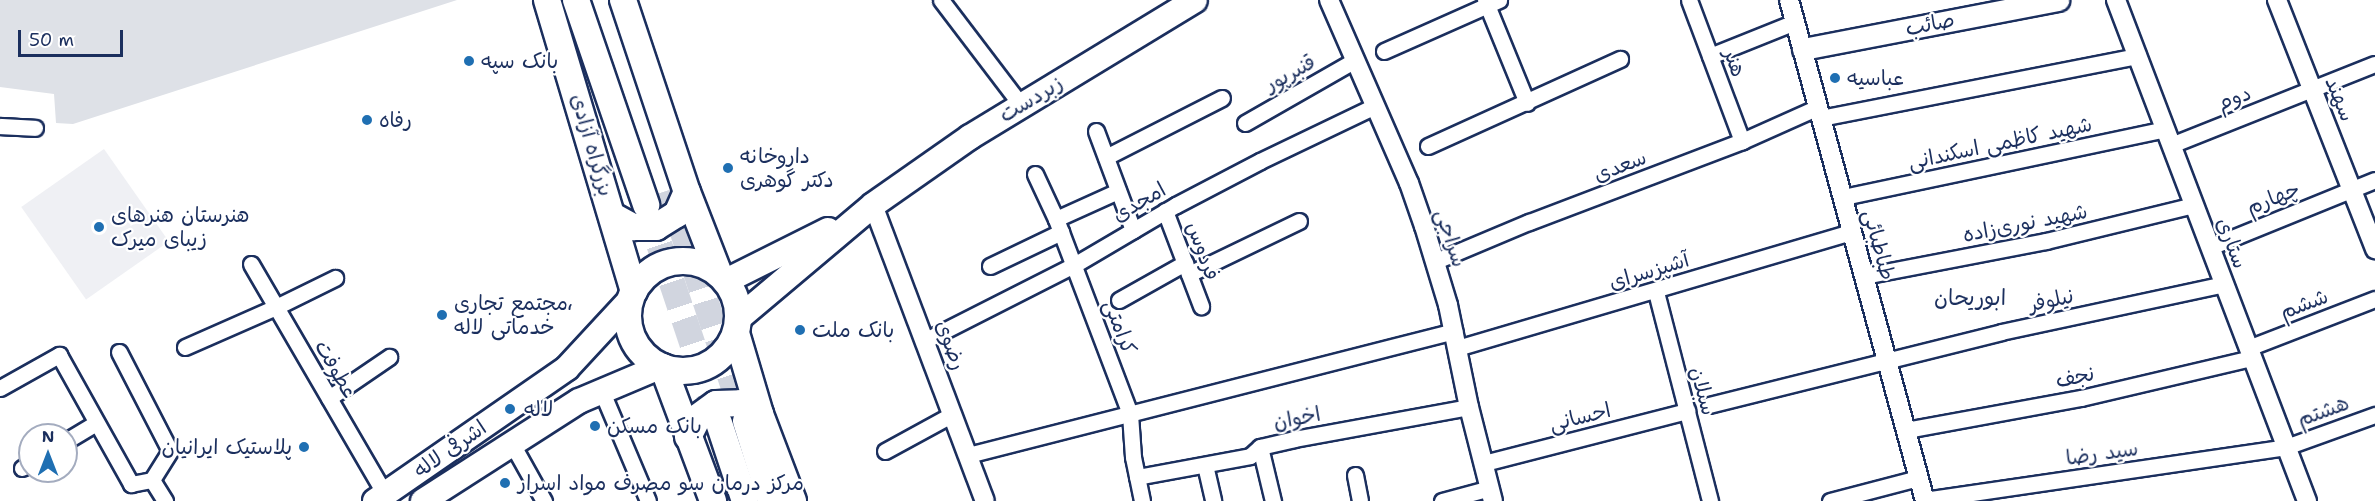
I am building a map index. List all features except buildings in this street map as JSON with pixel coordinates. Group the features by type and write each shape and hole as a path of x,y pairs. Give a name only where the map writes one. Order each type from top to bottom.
{"highway":[{"name":"بزرگراه آزادی","path":"547,0 612,216 632,295"},
{"name":"بزرگراه آزادی","path":"576,0 646,205"},
{"path":"605,0 678,191 737,303 737,326 771,501"},
{"path":"612,216 633,227 656,227 677,214 678,191 623,0"},
{"path":"723,277 696,262 670,262 654,268 641,280 632,295 630,329 637,345 648,358 663,367 681,371 698,369 715,361 728,349 737,326"},
{"path":"663,367 713,501"},
{"path":"688,437 698,417 716,404 741,403 753,417 793,501"},
{"path":"719,423 745,501"}],"main road":[{"name":"زبردست","path":"737,326 873,205 1021,105 1195,0"},
{"name":"صائب","path":"1803,49 2025,3 2058,0"},
{"name":"زبردست","path":"723,277 873,205"},
{"name":"اشرفی لاله","path":"380,498 567,368 632,295"},
{"name":"اشرفی لاله","path":"423,501 511,442 579,401 663,367"}],"street":[{"path":"941,0 1021,105"},
{"name":"سراجی","path":"1329,0 1409,183 1436,261 1456,340 1469,407 1492,495"},
{"name":"هنر","path":"1689,0 1742,141"},
{"name":"طباطبائی","path":"1789,0 1925,500"},
{"name":"ستاری","path":"2116,0 2307,501"},
{"name":"سهند","path":"2277,0 2375,249"},
{"path":"1384,51 1490,2 1527,103"},
{"path":"1710,56 1795,22"},
{"name":"سعدی","path":"1436,261 1529,222 1820,112 2138,56"},
{"path":"1428,146 1620,59"},
{"name":"قنبرپور","path":"1245,123 1355,60"},
{"name":"دوم","path":"2168,137 2312,90 2375,64"},
{"path":"1106,157 1222,98"},
{"name":"امجدی","path":"926,340 1074,265 1165,211 1330,126 1375,106"},
{"path":"0,126 34,128"},
{"path":"1096,131 1133,230"},
{"name":"شهید کاظمی اسکندانی","path":"1843,197 2168,137"},
{"name":"کرامتی","path":"1035,174 1074,265 1130,414 1142,501"},
{"name":"چهارم","path":"2210,246 2375,180"},
{"path":"990,266 1118,191"},
{"name":"رضوی","path":"873,205 926,340 983,500"},
{"name":"شهید نوری‌زاده","path":"1864,276 2104,228 2194,205"},
{"name":"فردوس","path":"1165,211 1201,306"},
{"path":"1119,300 1187,268 1299,221"},
{"name":"آشپزسرای","path":"968,455 1130,414 1656,292 1852,232"},
{"name":"عطوفت","path":"251,264 329,398 380,498"},
{"path":"185,347 276,308 335,278"},
{"name":"نیلوفر","path":"1709,405 1886,359 2224,284"},
{"name":"سبلان","path":"1656,292 1710,501"},
{"name":"ششم","path":"2250,353 2375,299"},
{"path":"0,388 59,355 130,484 152,480 170,451 119,352"},
{"name":"نجف","path":"1906,430 2081,398 2250,353"},
{"path":"329,398 389,357"},
{"path":"602,392 648,501"},
{"name":"اخوان","path":"1137,477 1250,456 1260,447 1469,407"},
{"name":"احسانی","path":"1484,464 1687,411"},
{"path":"885,451 953,414"},
{"name":"هشتم","path":"2286,447 2375,415"},
{"path":"78,434 96,423"},
{"path":"511,442 544,501"},
{"path":"1260,447 1273,501"},
{"name":"سید رضا","path":"1925,500 2286,447"},
{"path":"1205,465 1213,501"},
{"path":"1355,475 1360,501"},
{"path":"1830,501 1918,478"},
{"path":"152,480 165,501"},
{"path":"1442,501 1492,495"}],"shaded area":[{"path":"0,0 457,0 73,124 56,123 54,94 0,87"},
{"name":"هنرستان هنرهای زیبای میرک","path":"104,149 169,242 86,299 21,207"}],"tunnel":[{"path":"669,190 745,421"},
{"path":"647,208 719,423"}],"place":[{"name":"بانک سپه","path":"469,61"},
{"name":"عباسیه","path":"1835,78"},
{"name":"رفاه","path":"367,120"},
{"name":"داروخانه دکتر گوهری","path":"728,168"},
{"name":"هنرستان هنرهای زیبای میرک","path":"99,227"},
{"name":"مجتمع تجاری، خدماتی لاله","path":"442,315"},
{"name":"بانک ملت","path":"800,330"},
{"name":"لاله","path":"510,409"},
{"name":"بانک مسکن","path":"595,426"},
{"name":"پلاستیک ایرانیان","path":"304,447"},
{"name":"مرکز درمان سو مصرف مواد اسرار","path":"505,483"}],"district":[{"name":"ابوریحان","path":"1970,298"}]}
